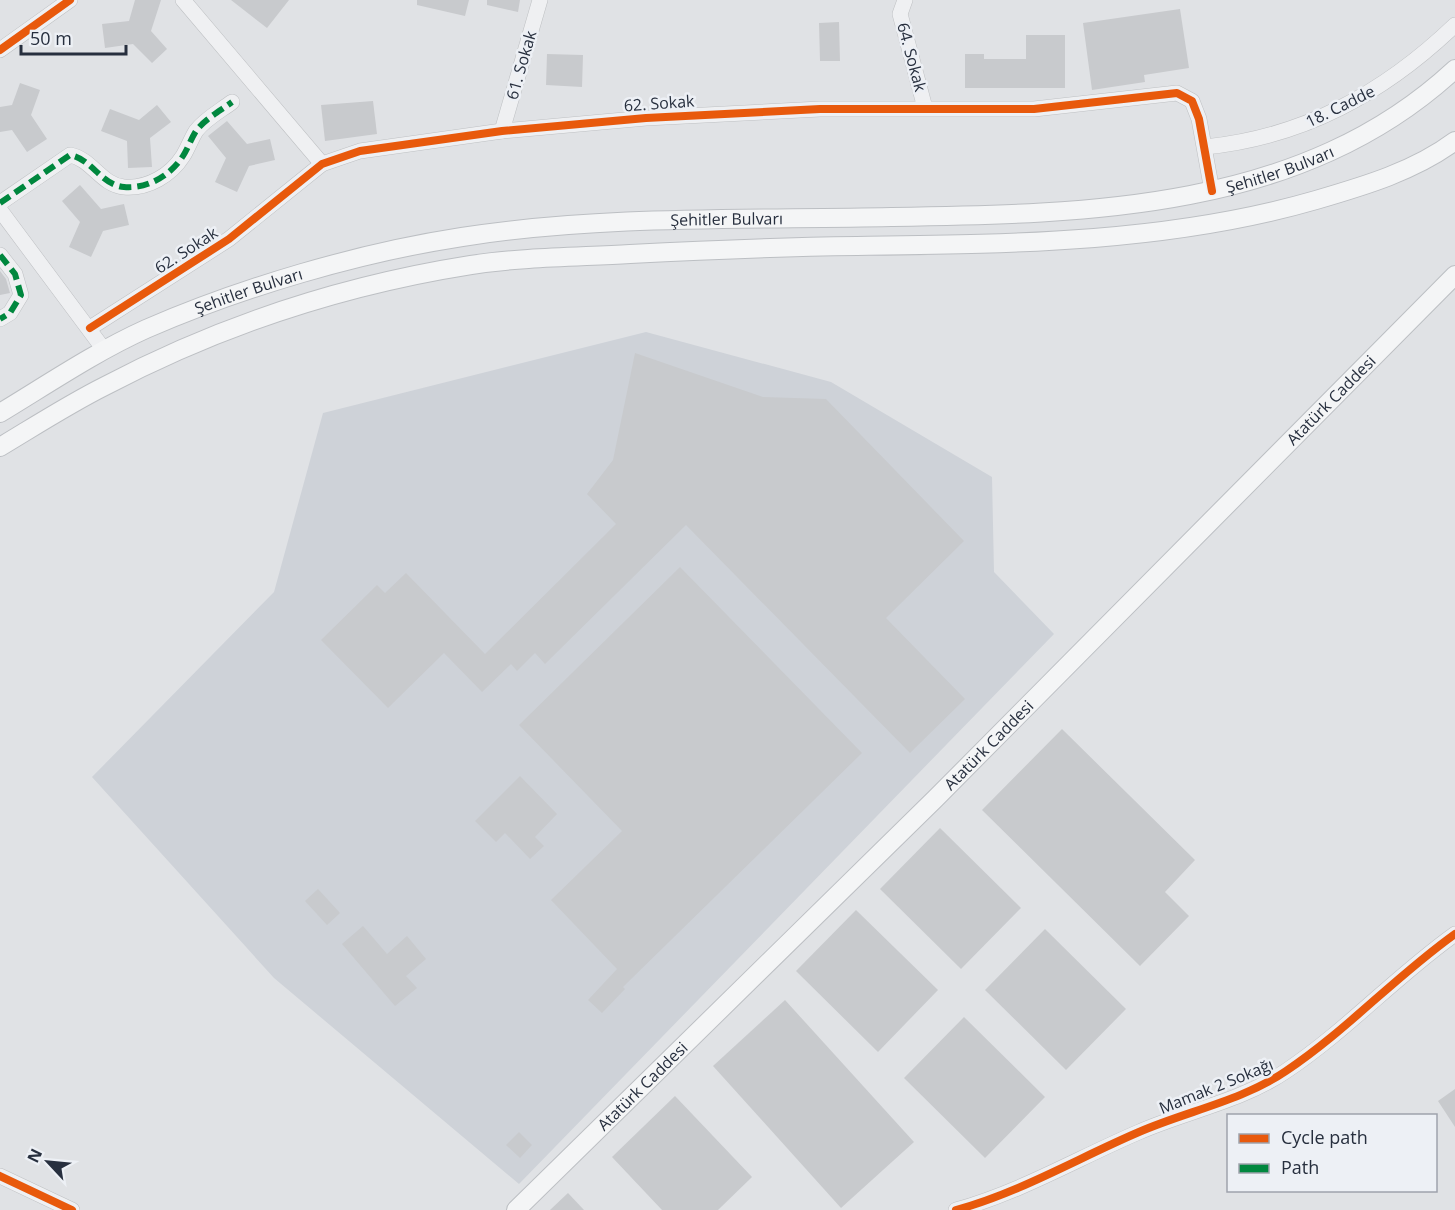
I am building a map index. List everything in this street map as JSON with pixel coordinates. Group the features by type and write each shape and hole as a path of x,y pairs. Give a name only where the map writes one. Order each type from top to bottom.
{"main road":[{"name":"Şehitler Bulvarı","path":"0,413 105,351 176,318 287,278 460,238 597,224 988,216 1143,203 1212,191 1298,167 1333,152 1384,125 1431,92 1455,69"},
{"name":"Şehitler Bulvarı","path":"0,447 105,386 223,332 253,320 340,294 422,274 474,265 538,259 835,247 992,244 1090,238 1201,225 1267,214 1334,195 1399,173 1455,141"},
{"name":"Atatürk Caddesi","path":"516,1210 936,798 1455,275"}],"street":[{"path":"0,50 70,0"},
{"path":"183,0 322,164"},
{"name":"61. Sokak","path":"502,131 540,0"},
{"name":"64. Sokak","path":"903,2 903,26 925,108"},
{"name":"18. Cadde","path":"1205,147 1234,144 1269,136 1300,126 1348,105 1395,78 1455,25"},
{"name":"62. Sokak","path":"90,327 229,239 322,164 360,151 502,131 741,112 925,108 1034,109 1177,93 1192,101 1205,147 1212,191"},
{"path":"0,203 70,154 80,157 105,179 124,187 140,186 159,179 172,170 184,155 197,130 232,102"},
{"path":"0,210 90,327 105,351"},
{"path":"0,255 15,274 21,295 10,313 0,319"},
{"name":"Mamak 2 Sokağı","path":"956,1210 1025,1187 1140,1131 1206,1107 1283,1073 1318,1047 1420,959 1455,934"},
{"path":"0,1176 72,1210"}],"shaded area":[{"path":"646,332 831,382 992,477 994,572 1054,634 519,1184 274,978 92,777 274,592 323,413"}],"building":[{"path":"135,0 161,0 151,31 167,49 152,63 133,44 105,48 102,24 129,21"},
{"path":"231,0 289,0 267,28"},
{"path":"417,0 469,0 465,16 417,5"},
{"path":"487,0 520,0 518,12 487,5"},
{"path":"1180,9 1189,68 1144,75 1145,82 1092,90 1083,23"},
{"path":"839,22 840,61 820,61 819,23"},
{"path":"1026,35 1065,35 1065,88 965,88 965,54 984,54 984,59 1026,59"},
{"path":"547,54 583,55 582,87 546,85"},
{"path":"20,83 40,90 31,115 47,139 27,152 12,130 0,132 0,107 12,105"},
{"path":"373,101 377,134 325,141 321,105"},
{"path":"157,105 171,122 150,138 152,167 128,168 127,141 101,131 110,109 139,120"},
{"path":"227,121 247,144 270,139 275,160 249,166 237,192 215,182 226,158 208,136"},
{"path":"80,185 101,209 124,204 129,225 103,231 91,257 69,247 80,222 62,201"},
{"path":"0,271 6,279 10,293 0,295"},
{"path":"635,353 763,397 826,399 964,541 886,618 965,699 910,753 686,525 545,664 535,653 517,671 511,664 482,692 444,653 388,708 321,640 377,585 385,593 406,573 485,654 616,524 587,494 613,460"},
{"path":"680,567 862,753 623,987 625,989 602,1013 588,1000 617,969 551,900 622,831 519,725"},
{"path":"1062,729 1195,860 1165,892 1189,916 1140,966 982,810"},
{"path":"520,776 557,814 535,837 544,846 530,859 505,833 496,842 475,821"},
{"path":"940,828 1021,908 961,969 880,889"},
{"path":"318,889 340,913 327,925 305,901"},
{"path":"856,910 938,990 878,1052 796,971"},
{"path":"363,926 387,954 407,936 426,959 406,976 417,988 395,1006 342,944"},
{"path":"1045,929 1126,1009 1066,1070 985,990"},
{"path":"785,1000 914,1142 841,1208 713,1066"},
{"path":"964,1017 1045,1097 985,1158 904,1078"},
{"path":"1455,1089 1455,1127 1438,1101"},
{"path":"675,1096 752,1177 718,1210 662,1210 612,1157"},
{"path":"519,1132 532,1145 520,1158 506,1145"},
{"path":"568,1193 584,1210 550,1210"}],"marked path":[{"path":"0,203 70,155 78,157 116,185 133,187 150,183 172,169 183,156 200,127 232,102"},
{"path":"0,255 15,274 21,295 10,313 0,319"}],"cycle path":[{"path":"0,50 70,0"},
{"path":"90,328 229,239 322,164 360,151 502,131 646,118 820,109 1034,109 1177,93 1192,101 1199,119 1212,191"},
{"path":"956,1210 1003,1194 1139,1132 1233,1098 1269,1081 1329,1039 1455,934"},
{"path":"0,1176 72,1210"}]}
